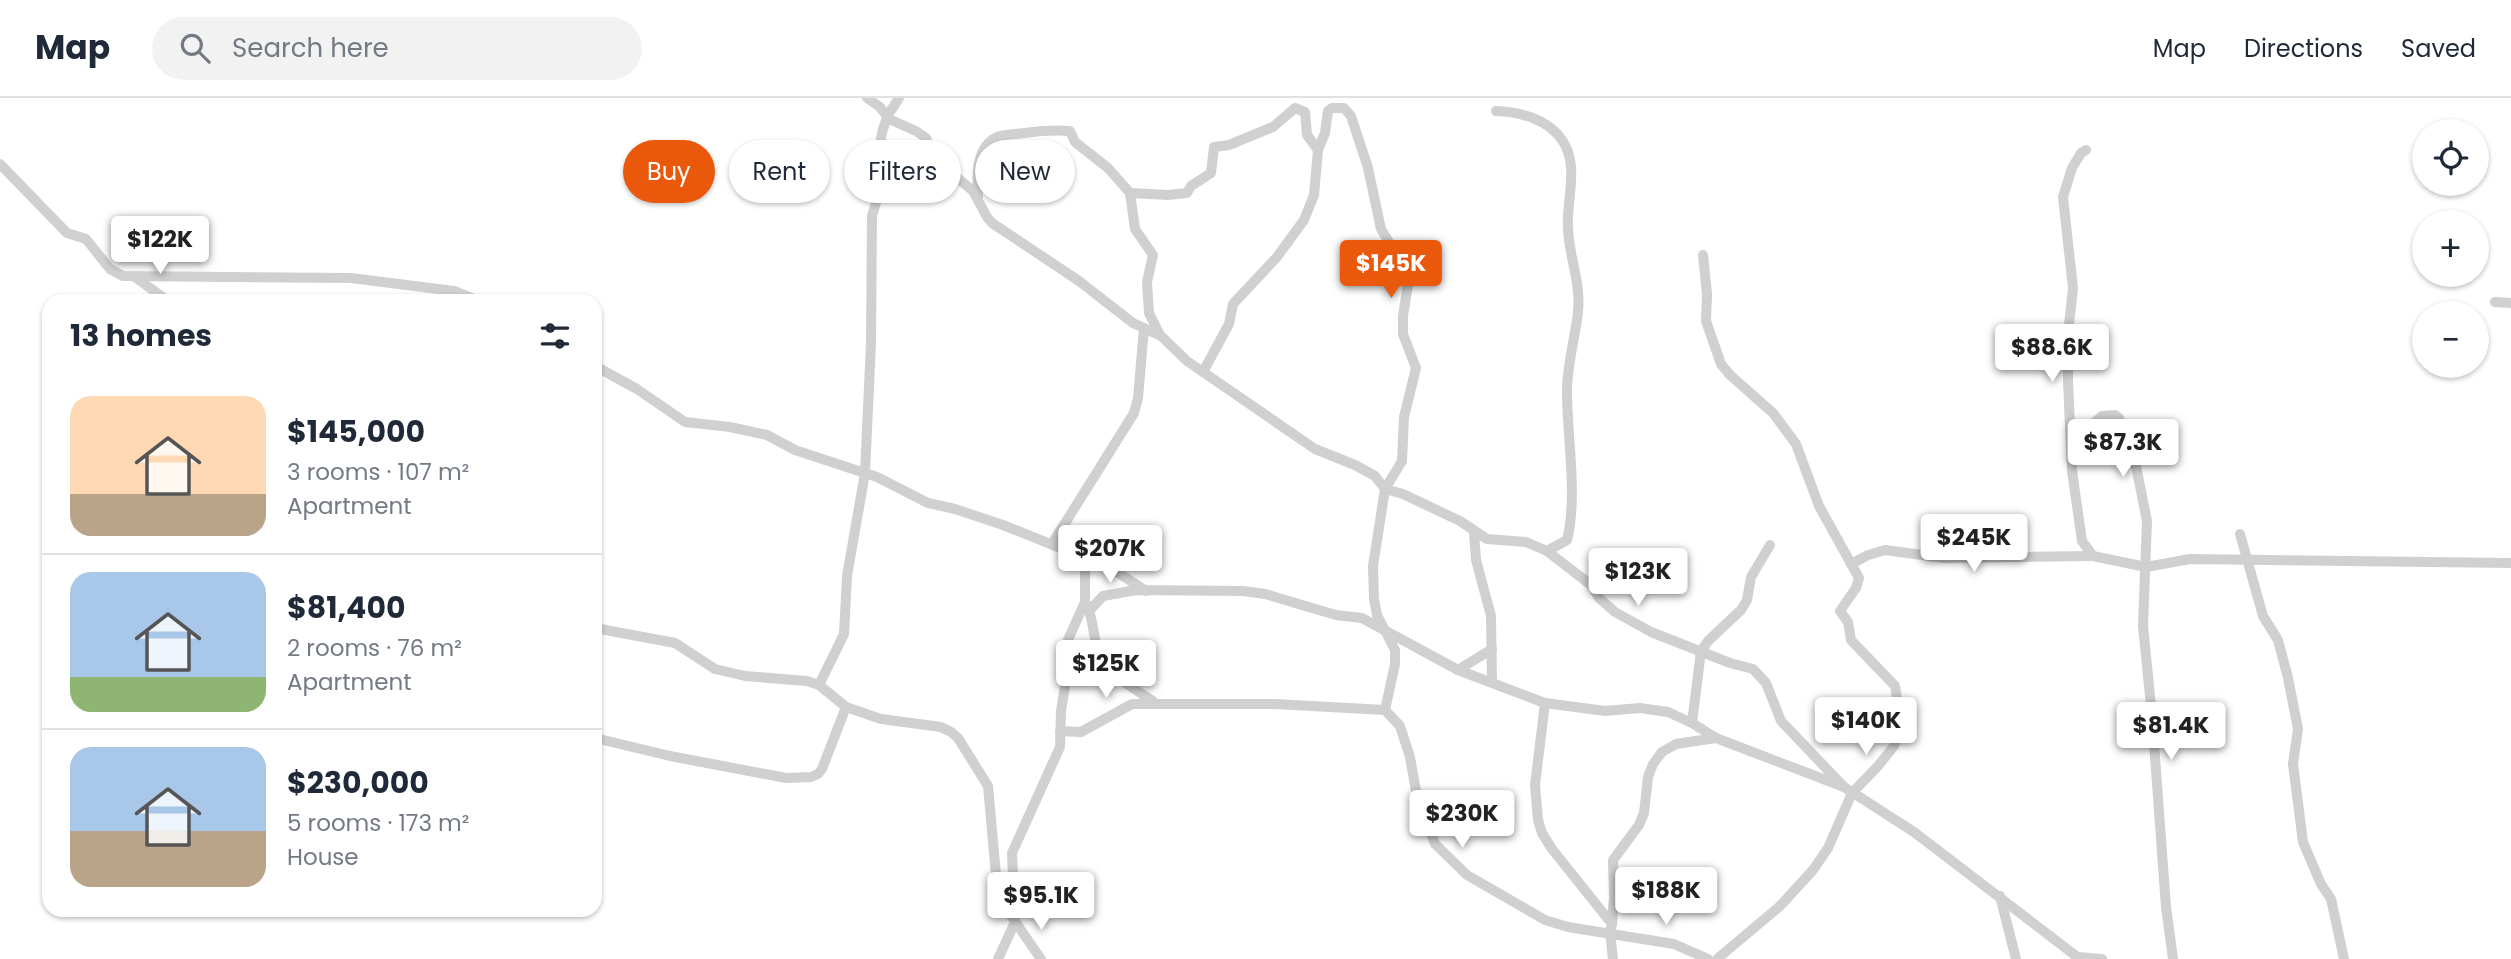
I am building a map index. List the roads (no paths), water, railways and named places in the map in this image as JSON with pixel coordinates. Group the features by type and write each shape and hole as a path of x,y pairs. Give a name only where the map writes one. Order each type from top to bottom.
{"street":[{"path":"867,98 890,118 926,138 935,159 975,195"},
{"path":"819,685 844,634 846,586 865,473 871,343 872,216 878,196 879,147 888,115 899,98"},
{"path":"1130,192 1168,195 1187,193 1191,186 1211,173 1214,148 1229,145 1273,127 1295,108 1305,112 1307,135 1318,150"},
{"path":"1203,372 1230,324 1233,304 1277,257 1304,219 1314,195 1318,150 1325,133 1328,111 1332,108 1344,108 1351,116 1368,168 1381,229 1405,268 1408,284 1403,334 1416,368 1404,416 1402,461 1385,489 1373,566 1377,615 1395,650 1385,710"},
{"path":"1496,111 1529,116 1561,138 1572,172 1568,229 1579,289 1567,389 1571,491 1567,540 1547,551"},
{"path":"995,140 1000,136 1070,131 1074,140"},
{"path":"1075,142 1108,169 1130,192 1135,229 1153,255 1147,282 1149,313 1161,337"},
{"path":"2085,149 2073,168 2063,197 2073,288 2067,381 2072,471 2080,533 2085,548 2093,556"},
{"path":"0,164 67,233 86,239 99,257 123,276 351,278 454,290 463,294"},
{"path":"980,203 992,223 1079,281 1133,323 1161,337 1187,361 1315,449 1355,465 1375,476 1385,489 1403,494 1460,521 1487,539 1526,542 1547,551 1591,585 1615,612 1651,632 1758,672 1766,683 1781,721 1848,790"},
{"path":"1703,256 1707,294 1706,321 1721,364 1773,413 1796,444 1819,506 1859,578 1856,588 1840,611 1848,622 1851,640 1895,685 1901,722 1894,746 1878,766 1848,790 1828,848 1813,870 1780,906 1717,959"},
{"path":"135,276 159,294"},
{"path":"2495,302 2511,303"},
{"path":"1052,544 1134,414 1138,398 1144,328"},
{"path":"602,370 637,389 685,422 730,427 767,435 795,450 865,473 928,503 979,517 1052,544 1117,572 1146,591"},
{"path":"2071,443 2102,416 2115,415 2122,421 2146,513 2143,626 2166,907 2173,959"},
{"path":"1474,532 1476,560 1491,615 1492,681"},
{"path":"2240,534 2263,616 2278,640 2288,678 2298,729 2293,764 2303,842 2320,884 2330,899 2344,959"},
{"path":"1692,723 1701,651 1741,610 1751,577 1770,545"},
{"path":"1851,564 1885,550 1944,558 2093,556 2146,567 2190,559 2511,563"},
{"path":"1085,558 1087,606 1101,659 1120,678 1154,703"},
{"path":"998,959 1004,941 1016,922 1012,853 1060,747 1060,711 1065,686 1062,653 1087,606 1114,593 1146,591 1243,591 1265,594 1336,615 1362,618 1458,670 1545,703 1605,710 1653,709 1668,712 1716,738 1848,790 1914,832 2079,958 2102,959"},
{"path":"602,629 675,643 715,669 745,676 807,681 819,685 846,707 881,719 941,727 958,738 988,786 998,897 1041,959"},
{"path":"1458,670 1492,649"},
{"path":"1545,703 1535,785 1538,820 1552,849 1611,928"},
{"path":"1060,731 1081,732 1132,704 1275,704 1385,710 1400,726 1410,757 1417,797 1435,844 1467,875 1545,919 1568,926 1611,928 1674,944 1708,959"},
{"path":"602,740 670,756 786,778 811,777 822,769 846,707"},
{"path":"1613,959 1613,860 1639,825 1644,813 1648,777 1653,764 1662,752 1676,744 1716,738"},
{"path":"2000,896 2015,959"}]}
